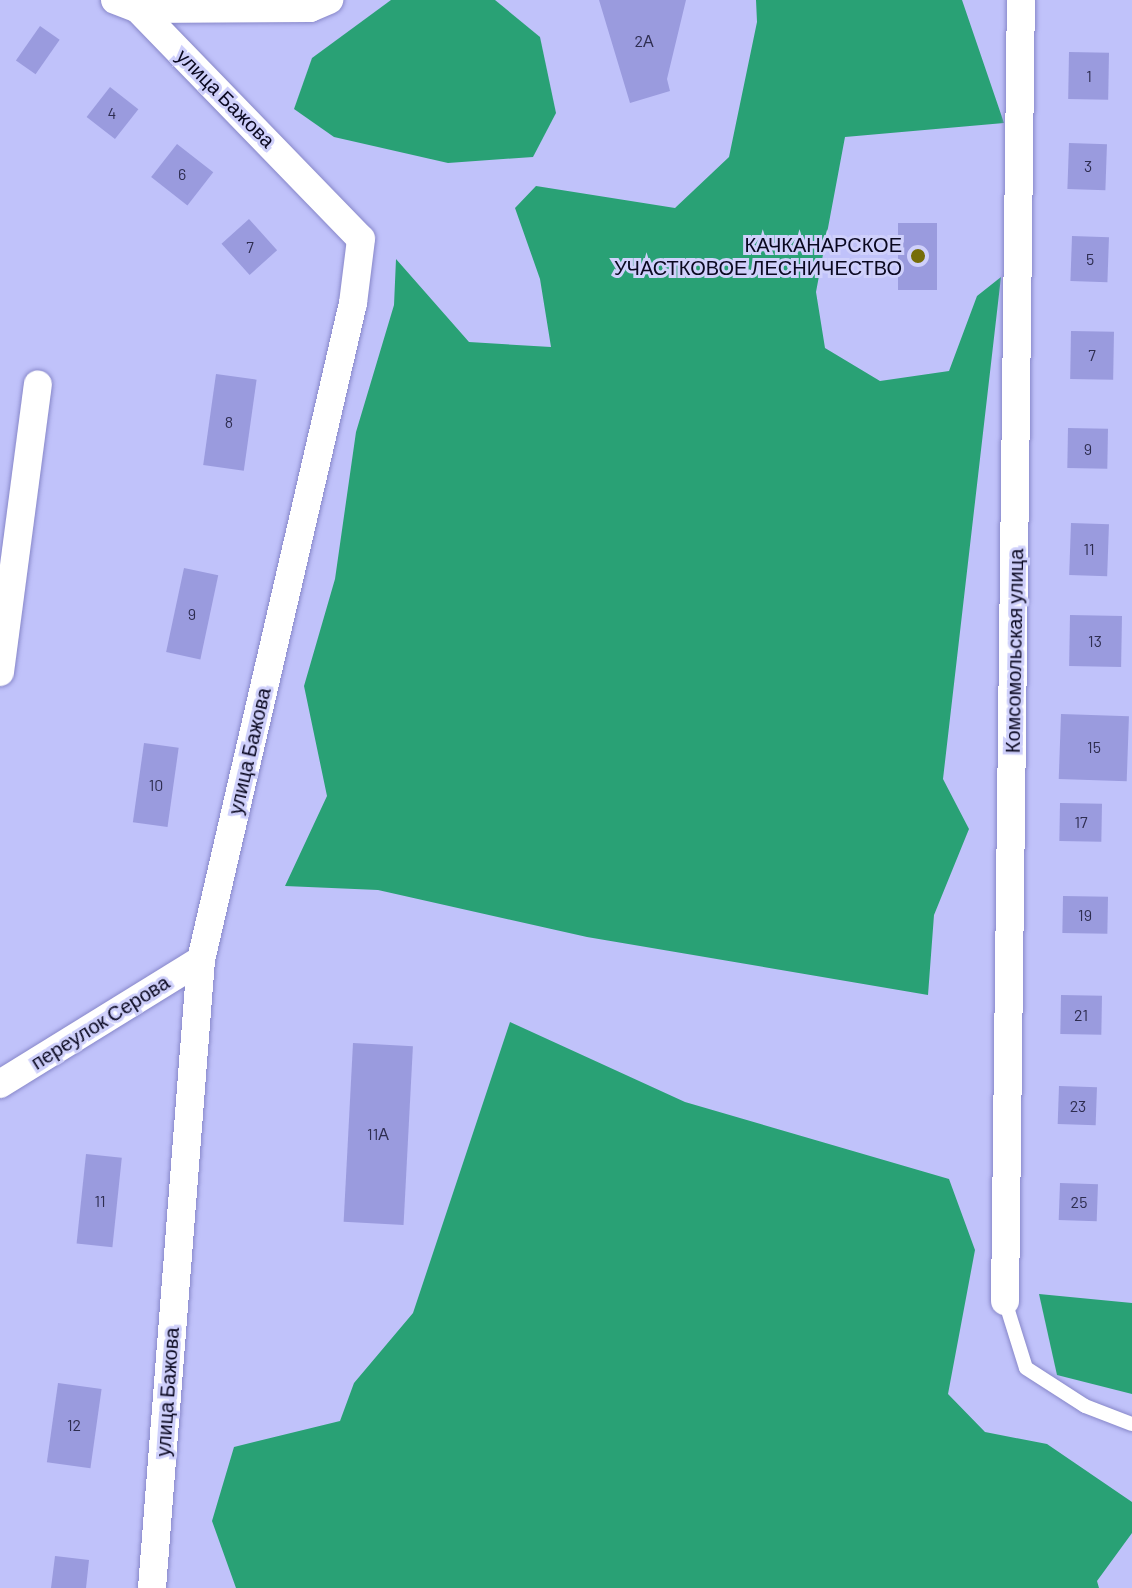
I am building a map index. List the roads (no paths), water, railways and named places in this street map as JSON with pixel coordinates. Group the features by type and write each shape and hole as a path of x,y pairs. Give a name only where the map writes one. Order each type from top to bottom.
{"street":[{"path":"126,5 310,8 329,0"},
{"name":"Комсомольская улица","path":"1005,1301 1021,0"},
{"name":"улица Бажова","path":"126,5 361,239 353,303 201,960 152,1588"},
{"path":"0,672 38,385"},
{"name":"переулок Серова","path":"0,1084 201,960"}],"lane":[{"path":"1005,1301 1026,1368 1085,1406 1132,1424"}],"place":[{"name":"КАЧКАНАРСКОЕ УЧАСТКОВОЕ ЛЕСНИЧЕСТВО","path":"918,256"}]}
